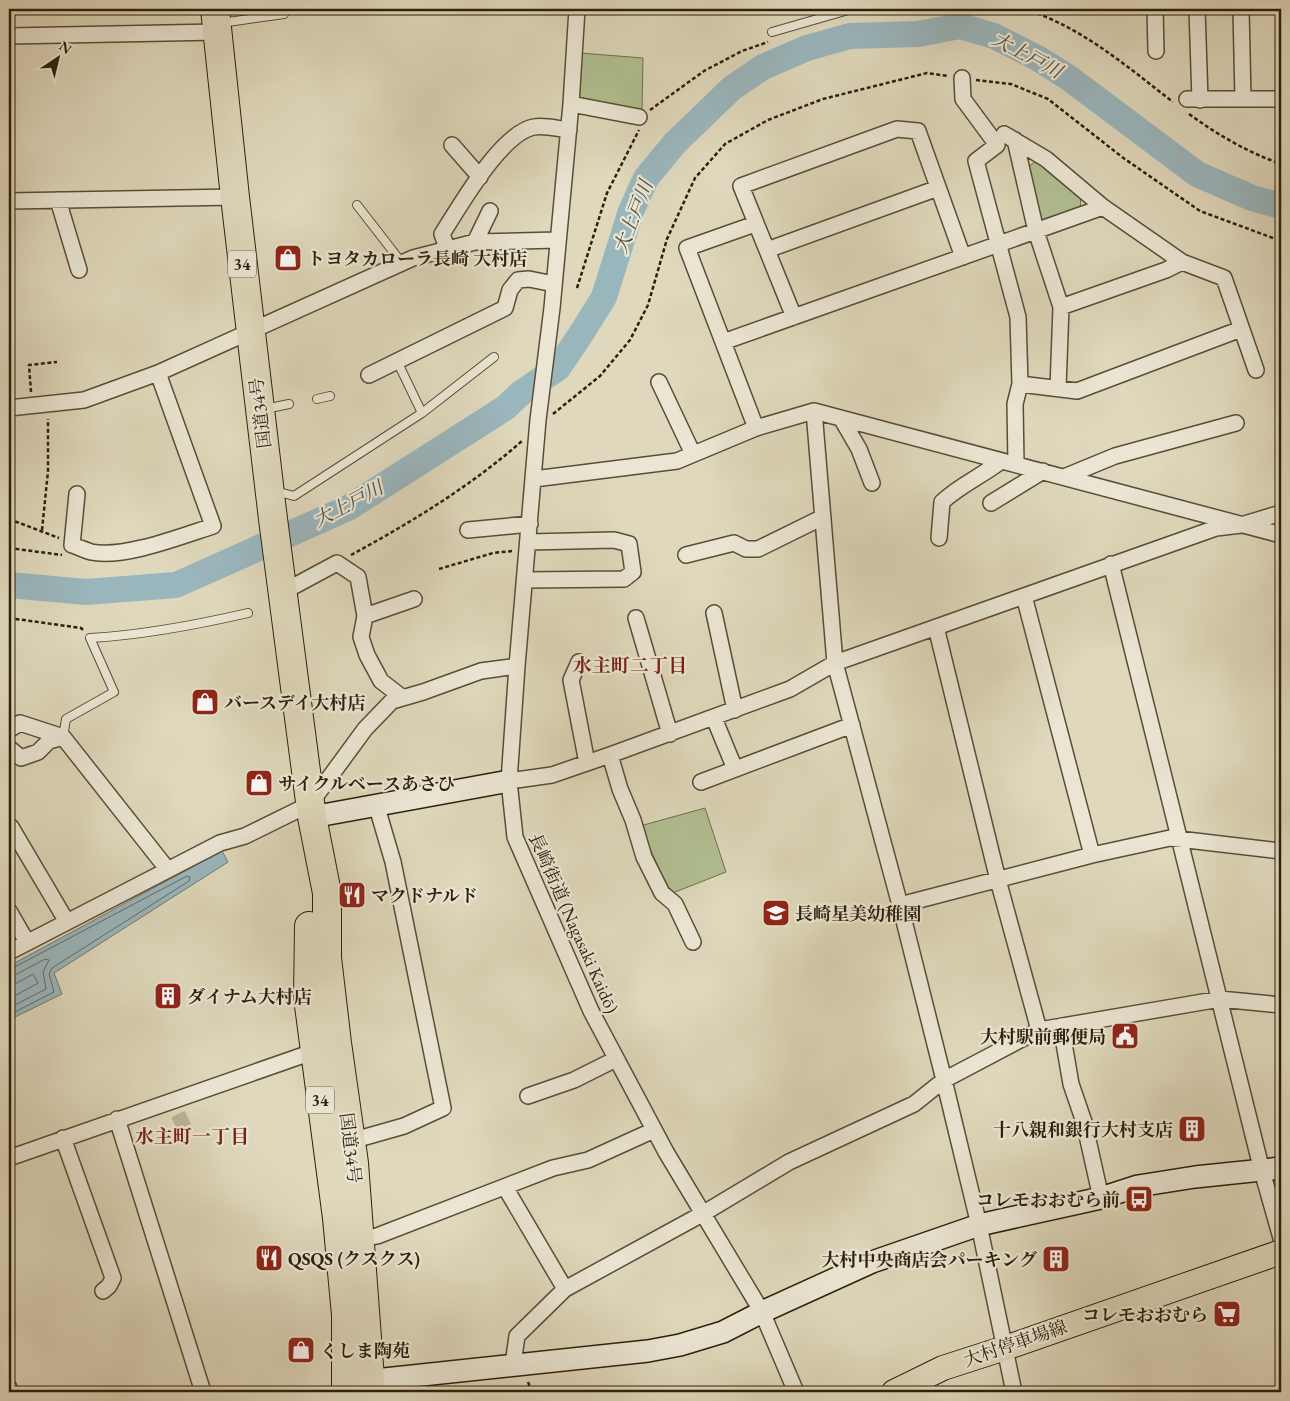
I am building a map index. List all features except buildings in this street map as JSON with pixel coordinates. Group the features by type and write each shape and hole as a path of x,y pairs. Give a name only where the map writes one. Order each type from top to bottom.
{"highway":[{"name":"国道34号","path":"217,21 234,196 311,810 308,998 326,1047 351,1141 361,1239 359,1387"},
{"name":"国道34号","path":"326,1047 317,1076 336,1218 346,1315 359,1387"}],"main road":[{"name":"大村停車場線","path":"894,1392 942,1368 1281,1252"}],"street":[{"name":"長崎街道 (Nagasaki Kaidō)","path":"577,9 571,104 552,308 538,423 517,666 509,781 515,837 591,1011 654,1130 762,1312 796,1392"},
{"path":"1156,9 1156,51"},
{"path":"1197,9 1189,105 1243,99 1281,99"},
{"path":"1241,9 1243,99"},
{"path":"9,36 217,21"},
{"path":"962,78 963,99 996,145 976,161 1000,244 1018,317 1020,384 1015,404 1009,463"},
{"path":"571,104 642,120"},
{"path":"447,248 442,234 501,147 517,134 533,127 568,130"},
{"path":"794,317 741,186 897,129 918,131 963,257"},
{"path":"1058,388 1061,307 1036,231 1010,137 1046,159 1103,207 1182,262 1224,278 1256,370"},
{"path":"452,145 480,177"},
{"path":"767,250 938,188"},
{"path":"9,201 234,196"},
{"path":"58,200 78,270"},
{"path":"723,342 1103,207"},
{"path":"475,242 490,211"},
{"path":"755,224 687,248 756,428"},
{"path":"9,408 84,400 158,373 402,263 447,248 475,242 558,240"},
{"path":"1061,307 1166,270 1182,262"},
{"path":"369,375 505,308 510,290 518,280 529,279 554,284"},
{"path":"1020,384 1077,391 1242,329"},
{"path":"77,494 72,545 92,552 125,551 154,545 213,526 158,373"},
{"path":"659,382 693,454"},
{"path":"814,411 835,663 900,905 944,1080 979,1224 1014,1392"},
{"path":"534,479 677,461 756,428 814,411 1281,535"},
{"path":"841,418 859,448 872,483"},
{"path":"1064,477 1115,456 1236,423"},
{"path":"939,538 942,502 958,488 1009,463"},
{"path":"991,502 1042,471"},
{"path":"9,952 220,843 245,836 311,810 376,804 509,781 552,776 790,689 835,663 1216,528 1241,525 1281,513"},
{"path":"686,555 734,543 746,549 758,549 822,517"},
{"path":"468,530 530,524"},
{"path":"524,580 624,580 633,572 629,544 614,540 528,546"},
{"path":"282,588 340,561 358,577 365,616 362,637 367,656 381,681 403,698"},
{"path":"1111,564 1220,999 1272,1170 1281,1238"},
{"path":"1024,596 1092,855"},
{"path":"365,616 414,599"},
{"path":"714,613 735,710"},
{"path":"636,618 670,734"},
{"path":"936,627 998,880 1040,1030"},
{"path":"580,662 571,680 587,763"},
{"path":"311,810 365,729 392,701 481,671 517,666"},
{"path":"714,718 734,769"},
{"path":"9,730 20,723 63,737 168,870"},
{"path":"701,782 852,725"},
{"path":"9,748 21,758 38,752 49,741 63,737"},
{"path":"610,755 644,857 662,893 675,904 693,942"},
{"path":"351,1141 404,1126 443,1108 393,862 376,804"},
{"path":"11,827 67,922"},
{"path":"900,905 1092,855 1170,838 1281,851"},
{"path":"9,911 27,942"},
{"path":"514,1364 517,1336 565,1289 704,1213 789,1162 914,1104 944,1080 1040,1030 1220,999 1281,1005"},
{"path":"1062,1026 1071,1084 1084,1122 1101,1198"},
{"path":"9,1158 117,1119 175,1107 326,1047"},
{"path":"528,1096 574,1080 616,1059"},
{"path":"117,1119 203,1392"},
{"path":"361,1239 377,1236 553,1168 588,1160 654,1130"},
{"path":"63,1138 113,1278 110,1286 103,1291"},
{"path":"359,1387 514,1364 648,1351 680,1345 723,1332 762,1312 872,1262 979,1224 1101,1198 1138,1186 1272,1170"},
{"path":"505,1187 565,1289"},
{"path":"9,1388 10,1392"}],"lane":[{"path":"217,21 284,14 283,9"},
{"path":"772,32 852,9"},
{"path":"358,205 402,263"},
{"path":"270,490 294,496 422,413 494,357"},
{"path":"397,361 422,413"},
{"path":"317,399 330,396"},
{"path":"260,410 289,404"},
{"path":"63,737 66,719 114,692 90,638 185,627 248,613"}],"path":[{"path":"1025,9 1044,15 1086,36 1189,105 1221,137 1281,164"},
{"path":"577,288 607,193 642,120 650,110 704,71 742,51 775,40 772,32"},
{"path":"340,561 394,532 496,464 538,423 600,376 630,340 648,305 668,239 695,178 725,144 768,120 823,99 927,73 1011,84 1048,99 1122,158 1200,211 1281,241"},
{"path":"32,406 29,365 58,362"},
{"path":"42,530 48,471 49,405"},
{"path":"9,519 42,530 72,545"},
{"path":"439,569 493,553 528,546"},
{"path":"9,618 81,628 90,638"}],"green space":[{"path":"580,53 643,58 642,112 578,103"},
{"path":"1037,160 1081,197 1080,209 1038,222 1026,169"},
{"path":"705,808 726,872 670,894 640,826"}],"water":[{"path":"222,851 228,862 54,973 62,994 9,1020 9,966"}],"waterway":[{"name":"大上戸川","path":"9,585 86,592 176,585 348,508 505,408 521,393 558,368 581,334 604,297 631,211 646,178 675,143 732,88 763,67 807,48 850,36 918,34 960,26 994,36 1039,59 1069,78 1197,174 1252,198 1281,206"}],"tunnel":[{"path":"178,1114 187,1133"}],"place":[{"name":"トヨタカローラ長崎 大村店","path":"288,258"},
{"name":"バースデイ大村店","path":"205,702"},
{"name":"サイクルベースあさひ","path":"259,783"},
{"name":"マクドナルド","path":"352,895"},
{"name":"長崎星美幼稚園","path":"776,913"},
{"name":"ダイナム大村店","path":"168,996"},
{"name":"大村駅前郵便局","path":"1125,1036"},
{"name":"十八親和銀行大村支店","path":"1192,1129"},
{"name":"コレモおおむら前","path":"1139,1199"},
{"name":"QSQS (クスクス)","path":"269,1258"},
{"name":"大村中央商店会パーキング","path":"1056,1259"},
{"name":"コレモおおむら","path":"1227,1314"},
{"name":"くしま陶苑","path":"301,1350"}],"district":[{"name":"水主町二丁目","path":"630,665"},
{"name":"水主町一丁目","path":"192,1136"}]}
